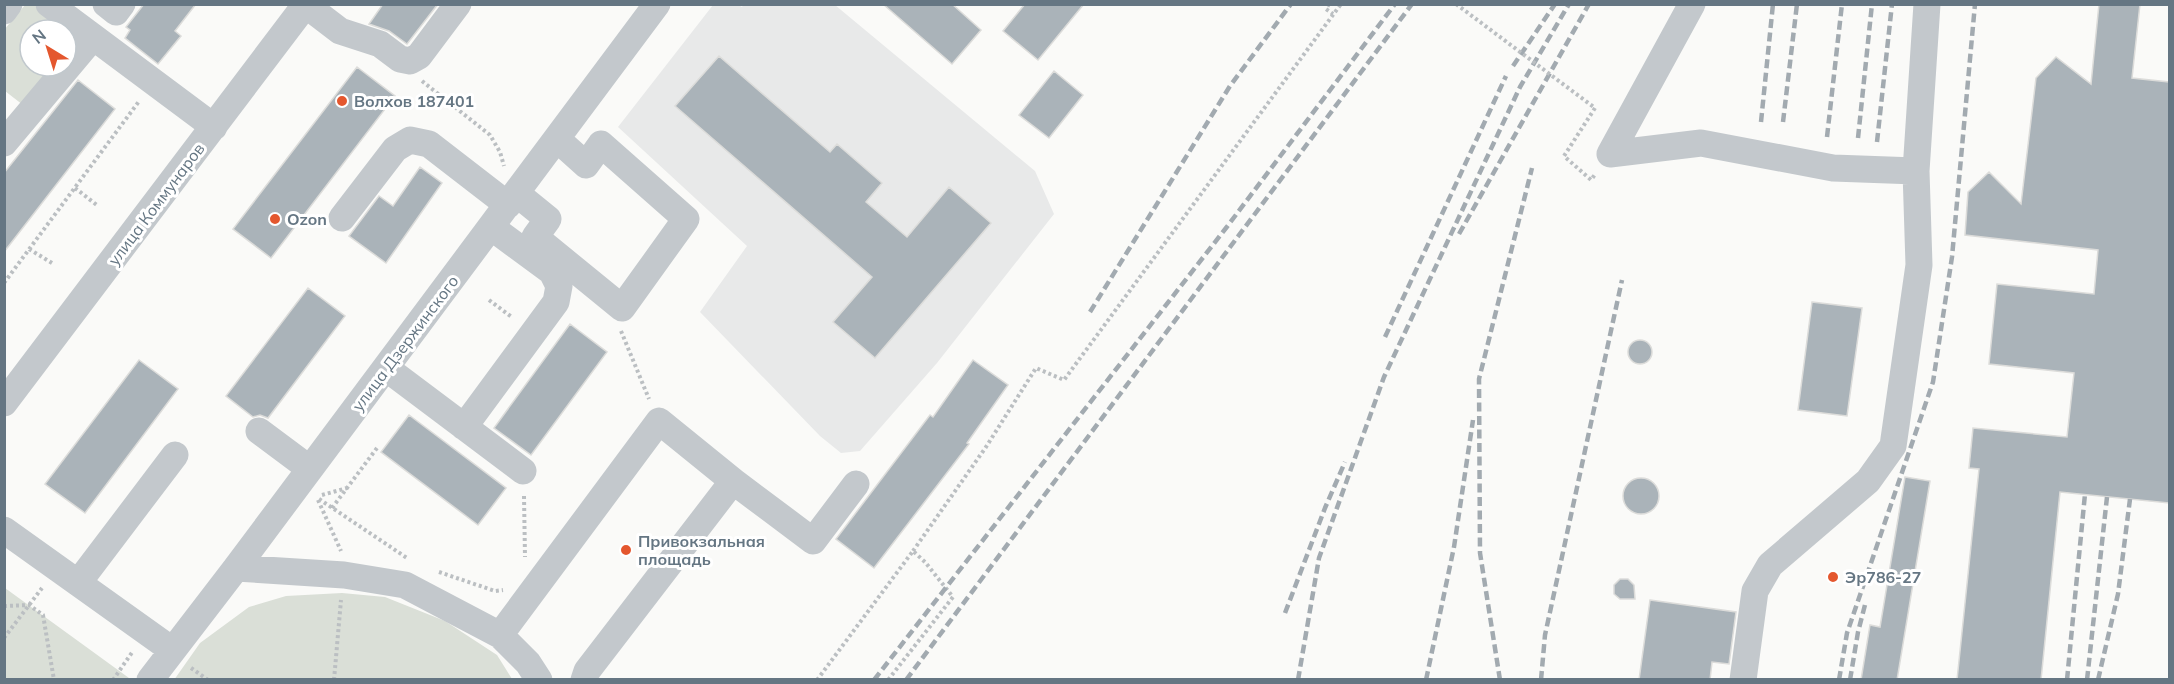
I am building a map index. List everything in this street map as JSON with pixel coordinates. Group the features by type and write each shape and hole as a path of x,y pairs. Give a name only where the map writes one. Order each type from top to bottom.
{"street":[{"path":"4,11 9,4"},
{"path":"49,4 214,127"},
{"path":"106,4 116,12 122,4"},
{"path":"306,5 340,31 381,44 400,59 410,61 419,56 458,4"},
{"name":"улица Дзержинского","path":"150,680 179,657 236,568 491,227 510,189 557,139 657,4"},
{"path":"1692,4 1610,154 1701,143 1833,168 1916,171"},
{"path":"1743,680 1755,591 1770,565 1868,481 1893,446 1919,266 1916,171 1927,4"},
{"name":"улица Коммунаров","path":"4,403 306,5"},
{"path":"4,143 93,37"},
{"path":"342,219 395,149 410,140 429,144 510,189 548,219 536,237 622,308 686,219 601,144 586,165 557,139"},
{"path":"464,427 556,302 559,286 552,272 491,227"},
{"path":"386,368 523,471"},
{"path":"500,635 526,595 659,421 733,481 813,541 856,484"},
{"path":"259,432 310,469"},
{"path":"68,576 175,455"},
{"path":"584,680 587,671 733,481"},
{"path":"4,530 179,657"},
{"path":"236,568 344,575 405,585 500,635 528,663 539,680"}],"path":[{"path":"1329,4 1326,9 1334,14"},
{"path":"817,680 914,551 986,447 1036,368 1064,380 1341,4"},
{"path":"1456,4 1595,108 1564,156"},
{"path":"410,61 417,75 429,88 490,135 500,152 510,189"},
{"path":"4,283 154,82"},
{"path":"75,188 98,206"},
{"path":"30,249 52,263"},
{"path":"622,308 621,333 659,421"},
{"path":"332,508 377,448"},
{"path":"438,572 495,591 526,595 523,471"},
{"path":"316,497 348,487"},
{"path":"316,497 416,564"},
{"path":"316,497 345,560"},
{"path":"888,680 953,597 914,551"},
{"path":"4,638 29,605 68,576"},
{"path":"334,680 342,593"},
{"path":"4,606 29,605 43,615 54,680"},
{"path":"113,680 146,632"},
{"path":"179,657 208,680"}],"shaded area":[{"path":"33,4 50,18 18,18 18,78 44,78 23,105 5,91 4,30 25,5"},
{"path":"744,4 835,5 1035,171 1054,214 937,363 860,451 841,453 820,436 700,312 747,246 618,127 713,5 742,7"},
{"path":"5,588 129,678 5,679"},
{"path":"342,593 385,597 445,621 497,655 512,679 174,680 200,643 249,607 286,596"}],"building":[{"path":"144,4 196,4 175,31 181,36 158,64 125,38 130,30 126,27"},
{"path":"383,4 438,4 407,44 389,31 369,24"},
{"path":"883,4 952,4 981,30 952,64"},
{"path":"1025,4 1084,4 1038,60 1003,31"},
{"path":"2099,4 2140,4 2132,78 2169,82 2169,503 2060,492 2041,680 1957,680 1979,469 1969,468 1973,428 2067,437 2074,373 1989,364 1997,284 2094,294 2098,250 1965,235 1968,192 1989,172 2021,204 2036,78 2056,57 2091,84"},
{"path":"719,56 830,152 837,144 882,183 866,202 907,237 949,187 991,223 875,358 833,322 872,277 675,106"},
{"path":"357,67 395,96 271,258 233,229"},
{"path":"1054,71 1083,95 1049,138 1019,115"},
{"path":"78,80 115,109 4,252 4,173"},
{"path":"420,167 442,183 386,263 349,236 379,196 393,206"},
{"path":"308,288 345,316 268,418 260,415 253,417 226,396"},
{"path":"1812,302 1862,308 1847,416 1798,410"},
{"path":"570,324 607,352 531,455 494,428"},
{"path":"1640,340 1649,343 1652,352 1649,361 1640,364 1631,361 1628,352 1631,343"},
{"path":"139,360 178,389 85,513 45,484"},
{"path":"973,360 1008,385 967,443 969,444 874,568 836,539 930,415 933,417"},
{"path":"409,415 506,488 478,525 381,452"},
{"path":"1905,477 1930,481 1897,680 1861,680 1870,625 1880,627"},
{"path":"1641,478 1654,483 1659,496 1654,509 1641,514 1628,509 1623,496 1628,483"},
{"path":"1620,579 1628,579 1634,585 1635,599 1620,599 1614,594 1614,585"},
{"path":"1650,600 1736,612 1729,664 1712,662 1710,680 1639,680"}],"railway":[{"path":"1090,312 1230,86 1291,4"},
{"path":"874,680 1226,228 1395,4"},
{"path":"906,680 1412,4"},
{"path":"1513,66 1555,4"},
{"path":"1298,680 1319,558 1384,377 1520,87 1569,4"},
{"path":"1459,234 1589,4"},
{"path":"1761,122 1773,4"},
{"path":"1783,122 1797,4"},
{"path":"1827,137 1842,4"},
{"path":"1858,138 1872,4"},
{"path":"1877,142 1892,4"},
{"path":"1839,680 1847,633 1933,382 1952,257 1975,4"},
{"path":"1385,337 1506,76"},
{"path":"1500,680 1480,553 1479,379 1532,168"},
{"path":"1541,680 1545,635 1622,280"},
{"path":"1426,680 1454,547 1473,420"},
{"path":"1285,613 1345,462"},
{"path":"2067,680 2085,494"},
{"path":"2087,680 2107,497"},
{"path":"2098,680 2118,594 2130,499"},
{"path":"1850,680 1866,601"}],"place":[{"name":"Волхов 187401","path":"342,101"},
{"name":"Ozon","path":"275,219"},
{"name":"Привокзальная площадь","path":"626,550"},
{"name":"Эр786-27","path":"1833,577"}]}
